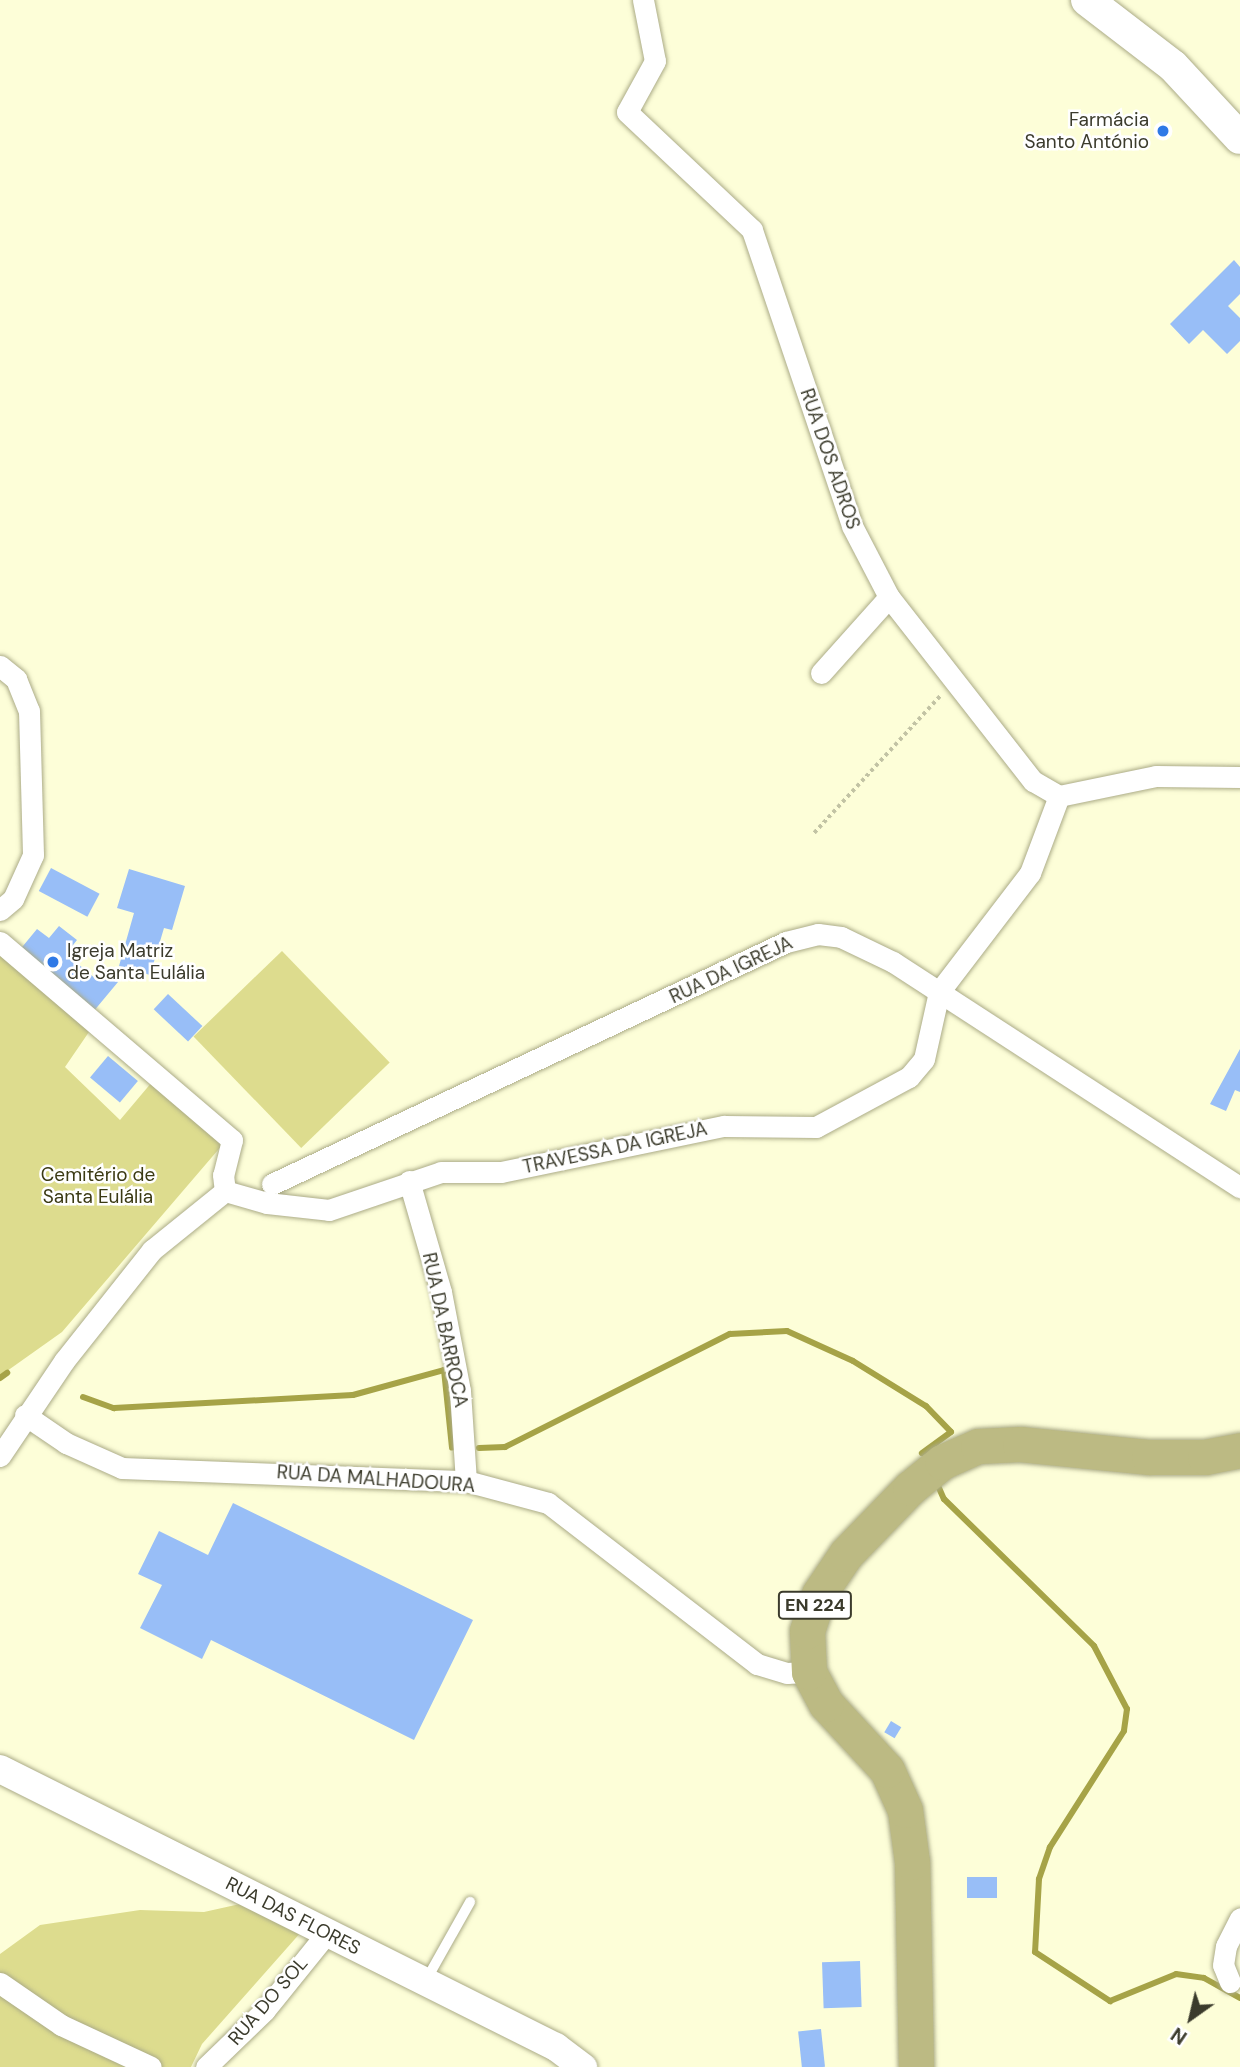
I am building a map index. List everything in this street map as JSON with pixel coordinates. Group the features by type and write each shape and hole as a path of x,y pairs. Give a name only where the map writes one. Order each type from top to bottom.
{"main road":[{"path":"1087,0 1173,66 1240,138"},
{"name":"EN 224","path":"916,2067 912,1862 905,1810 887,1770 826,1704 809,1672 807,1632 819,1594 846,1554 943,1462 978,1446 1020,1444 1149,1457 1205,1457 1240,1450"}],"street":[{"name":"RUA DOS ADROS","path":"643,0 655,61 627,112 752,230 852,526 889,597 1033,781 1059,796"},
{"path":"821,673 889,597"},
{"path":"0,666 16,678 29,710 33,855 13,899 0,910"},
{"path":"939,992 1030,873 1059,796 1156,776 1240,777"},
{"name":"RUA DA IGREJA","path":"272,1184 786,942 818,934 841,937 939,992 1240,1187"},
{"path":"0,942 232,1140 223,1175 225,1191 152,1250 26,1415 0,1456"},
{"name":"TRAVESSA DA IGREJA","path":"225,1191 267,1203 329,1210 441,1172 501,1172 723,1126 816,1127 909,1077 924,1059 939,992"},
{"name":"RUA DA BARROCA","path":"409,1181 457,1378 466,1481"},
{"name":"RUA DA MALHADOURA","path":"26,1415 66,1443 122,1468 466,1481 548,1503 757,1664 787,1673 809,1672"},
{"name":"RUA DAS FLORES","path":"0,1769 425,1982 583,2067"},
{"path":"1230,1982 1223,1965 1226,1946 1240,1918"},
{"name":"RUA DO SOL","path":"206,2067 264,2011 327,1933"},
{"path":"0,1983 61,2025 151,2067"}],"lane":[{"path":"425,1982 470,1902"}],"path":[{"path":"814,833 954,680"}],"green space":[{"path":"282,951 390,1062 301,1148 194,1036"},
{"name":"Cemitério de Santa Eulália","path":"0,952 91,1029 65,1067 120,1120 152,1082 224,1143 62,1332 0,1376"},
{"path":"249,1902 302,1931 202,2044 191,2067 0,2067 0,1954 40,1925 140,1910 204,1912"}],"building":[{"path":"1234,260 1240,267 1240,294 1228,306 1240,318 1240,341 1227,354 1203,330 1189,344 1170,324"},
{"path":"51,868 100,894 87,917 39,891"},
{"path":"129,869 185,886 172,930 164,928 150,975 119,966 134,913 117,908"},
{"name":"Igreja Matriz de Santa Eulália","path":"59,926 77,940 66,954 96,979 103,970 118,982 93,1012 18,952 37,929 49,938"},
{"path":"168,994 202,1026 188,1041 154,1009"},
{"path":"1240,1049 1240,1092 1235,1090 1226,1111 1210,1104"},
{"path":"108,1056 138,1081 120,1103 90,1077"},
{"path":"233,1503 473,1620 414,1740 211,1640 202,1659 140,1628 162,1585 138,1574 159,1531 208,1555"},
{"path":"891,1721 901,1727 895,1738 884,1732"},
{"path":"967,1877 997,1877 997,1898 967,1898"},
{"path":"860,1961 862,2007 824,2008 822,1962"},
{"path":"821,2029 825,2067 802,2067 798,2031"}],"waterway":[{"path":"479,1448 505,1447 730,1334 787,1331 853,1361 926,1406 951,1432 922,1453"},
{"path":"83,1397 114,1408 353,1395 444,1370 452,1448"},
{"path":"0,1378 7,1373"},
{"path":"939,1488 944,1499 1094,1646 1127,1709 1124,1731 1050,1847 1039,1879 1035,1952 1110,2001 1176,1974 1204,1978 1240,1998"}],"place":[{"name":"Farmácia Santo António","path":"1163,131"},
{"name":"Igreja Matriz de Santa Eulália","path":"53,962"}]}
